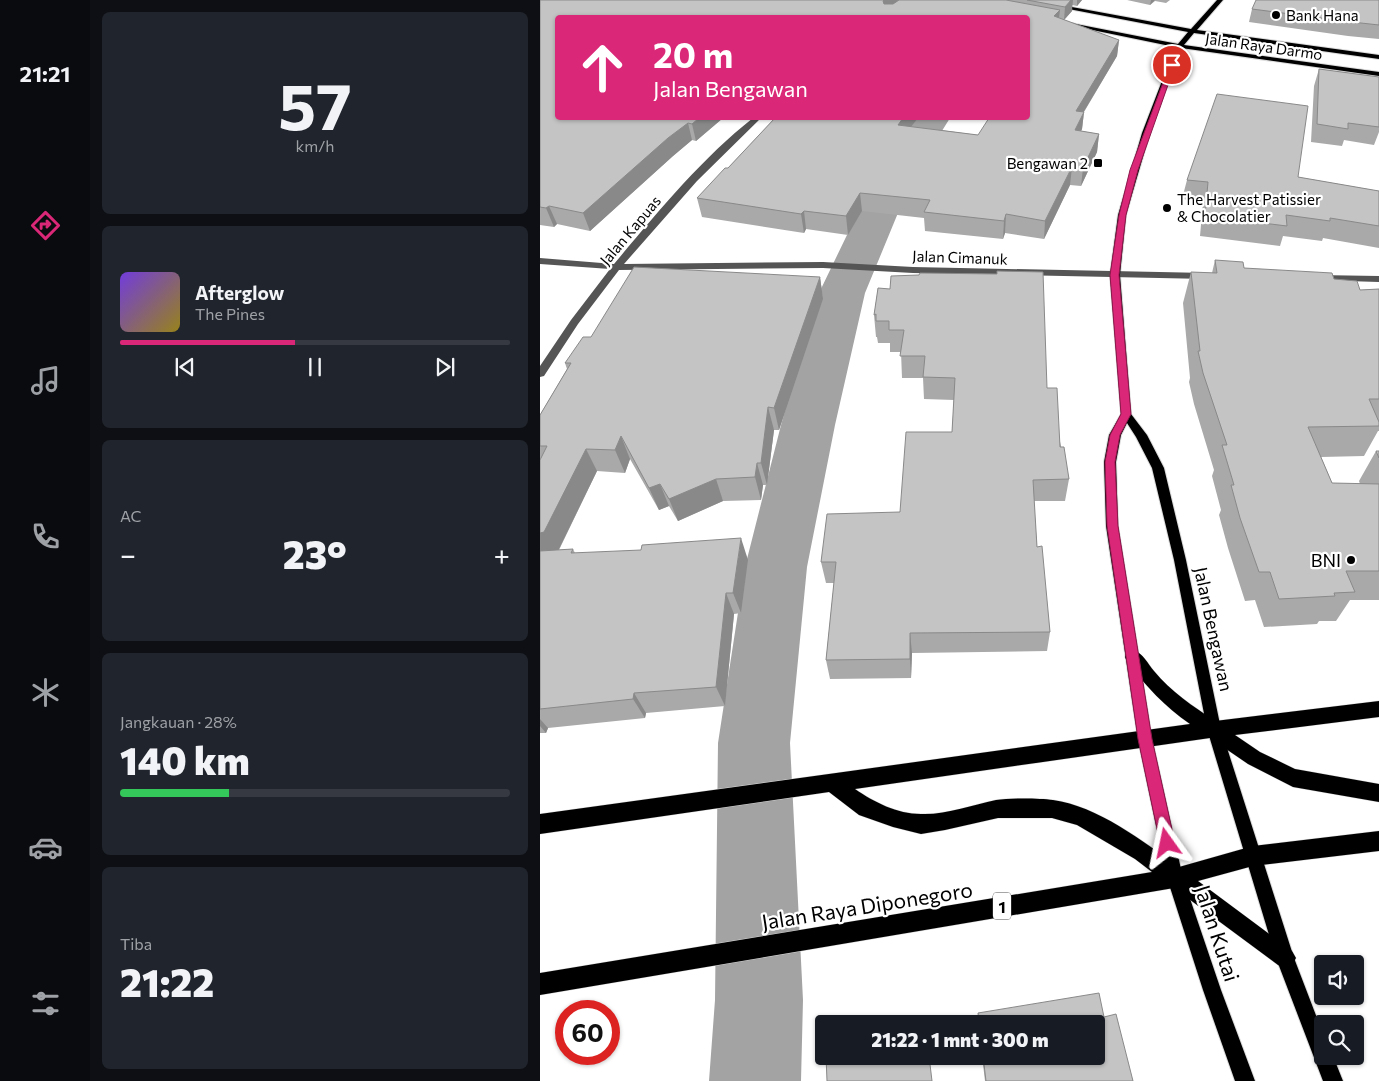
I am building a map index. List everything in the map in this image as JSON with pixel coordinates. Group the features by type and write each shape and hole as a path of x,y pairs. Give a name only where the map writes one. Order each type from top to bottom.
{"highway":[{"path":"1132,657 1155,685 1177,705 1254,758 1293,778 1379,793"},
{"path":"540,824 1145,739 1379,709"},
{"path":"824,784 866,808 893,818 921,824 945,821 998,809 1052,808 1081,816 1126,841 1286,958"},
{"name":"Jalan Raya Diponegoro","path":"540,984 1175,878 1252,856 1379,841"}],"main road":[{"name":"Jalan Raya Darmo","path":"1025,0 1191,31 1379,57"},
{"path":"1145,739 1112,526 1110,462 1115,435 1126,414 1115,275 1122,215 1134,170 1179,46 1220,0"},
{"name":"Jalan Raya Darmo","path":"1060,23 1179,46 1379,74"},
{"name":"Jalan Bengawan","path":"1126,414 1141,435 1158,468 1180,560 1214,730 1252,856"},
{"name":"Jalan Kutai","path":"1145,739 1175,878 1212,990 1245,1081"},
{"path":"1252,856 1286,958 1314,1031"},
{"path":"1327,1065 1333,1081"}],"street":[{"name":"Jalan Kapuas","path":"540,374 573,323 616,267 671,204 740,131 754,120"},
{"name":"Jalan Cimanuk","path":"540,261 616,267 823,265 913,270 1213,276"},
{"path":"1310,278 1379,279"}],"building":[{"path":"540,0 884,0 884,4 893,4 899,0 1006,0 1060,10 1054,16 1119,40 1076,111 1084,112 1075,130 1099,134 1083,168 1072,167 1045,221 1006,214 1004,221 924,212 930,200 860,193 846,216 804,211 801,214 697,198 773,120 902,120 898,125 978,135 988,120 1030,120 1030,15 555,15 555,120 697,120 692,124 688,123 668,138 583,213 549,206 546,208 540,207"},
{"path":"1027,0 1071,0 1065,7"},
{"path":"1256,0 1379,0 1379,25 1252,9"},
{"path":"1319,69 1379,77 1379,127 1348,123 1348,129 1317,124"},
{"path":"1217,94 1308,106 1298,177 1379,191 1379,226 1330,218 1330,221 1286,215 1287,226 1205,216 1208,182 1187,180"},
{"path":"1215,260 1243,262 1244,268 1332,273 1334,279 1357,281 1360,290 1379,289 1379,399 1369,399 1379,426 1308,427 1332,483 1379,484 1379,571 1346,571 1355,592 1334,593 1335,596 1279,599 1270,572 1259,572 1240,518 1231,485 1234,485 1222,445 1227,445 1203,373 1198,351 1200,351 1191,272 1217,273"},
{"path":"634,267 820,277 774,408 768,407 761,463 757,463 755,477 716,479 669,499 660,484 649,488 621,436 615,450 586,449 544,532 540,533 540,460 547,446 540,446 540,415 571,363 565,363 583,337 591,337"},
{"path":"997,271 1043,272 1047,388 1057,388 1060,447 1064,447 1069,479 1033,480 1037,547 1042,546 1050,632 910,633 910,659 826,660 836,562 821,562 827,514 900,512 906,432 952,432 955,378 923,377 925,356 900,356 904,330 889,330 889,321 876,321 876,314 874,315 878,288 890,289 891,276 919,275 920,273 997,274"},
{"path":"741,538 733,593 726,593 716,687 634,693 633,699 540,709 540,551 573,549 571,553 641,550 642,545"},
{"path":"1099,993 1104,1015 978,1015 978,1013"},
{"path":"1116,1014 1133,1081 986,1081 984,1065 1105,1065 1105,1017"},
{"path":"826,1065 930,1065 932,1081 827,1081"}],"waterway":[{"path":"755,1081 759,1000 754,743 776,567 808,425 842,293 893,179 931,120"}],"place":[{"name":"Bank Hana","path":"1276,15"},
{"name":"Bengawan 2","path":"1098,163"},
{"name":"The Harvest Patissier & Chocolatier","path":"1167,208"},
{"name":"BNI","path":"1351,560"}],"route":[{"path":"1167,843 1145,739 1112,526 1110,462 1115,435 1126,414 1115,275 1122,215 1146,133 1172,65"}]}
